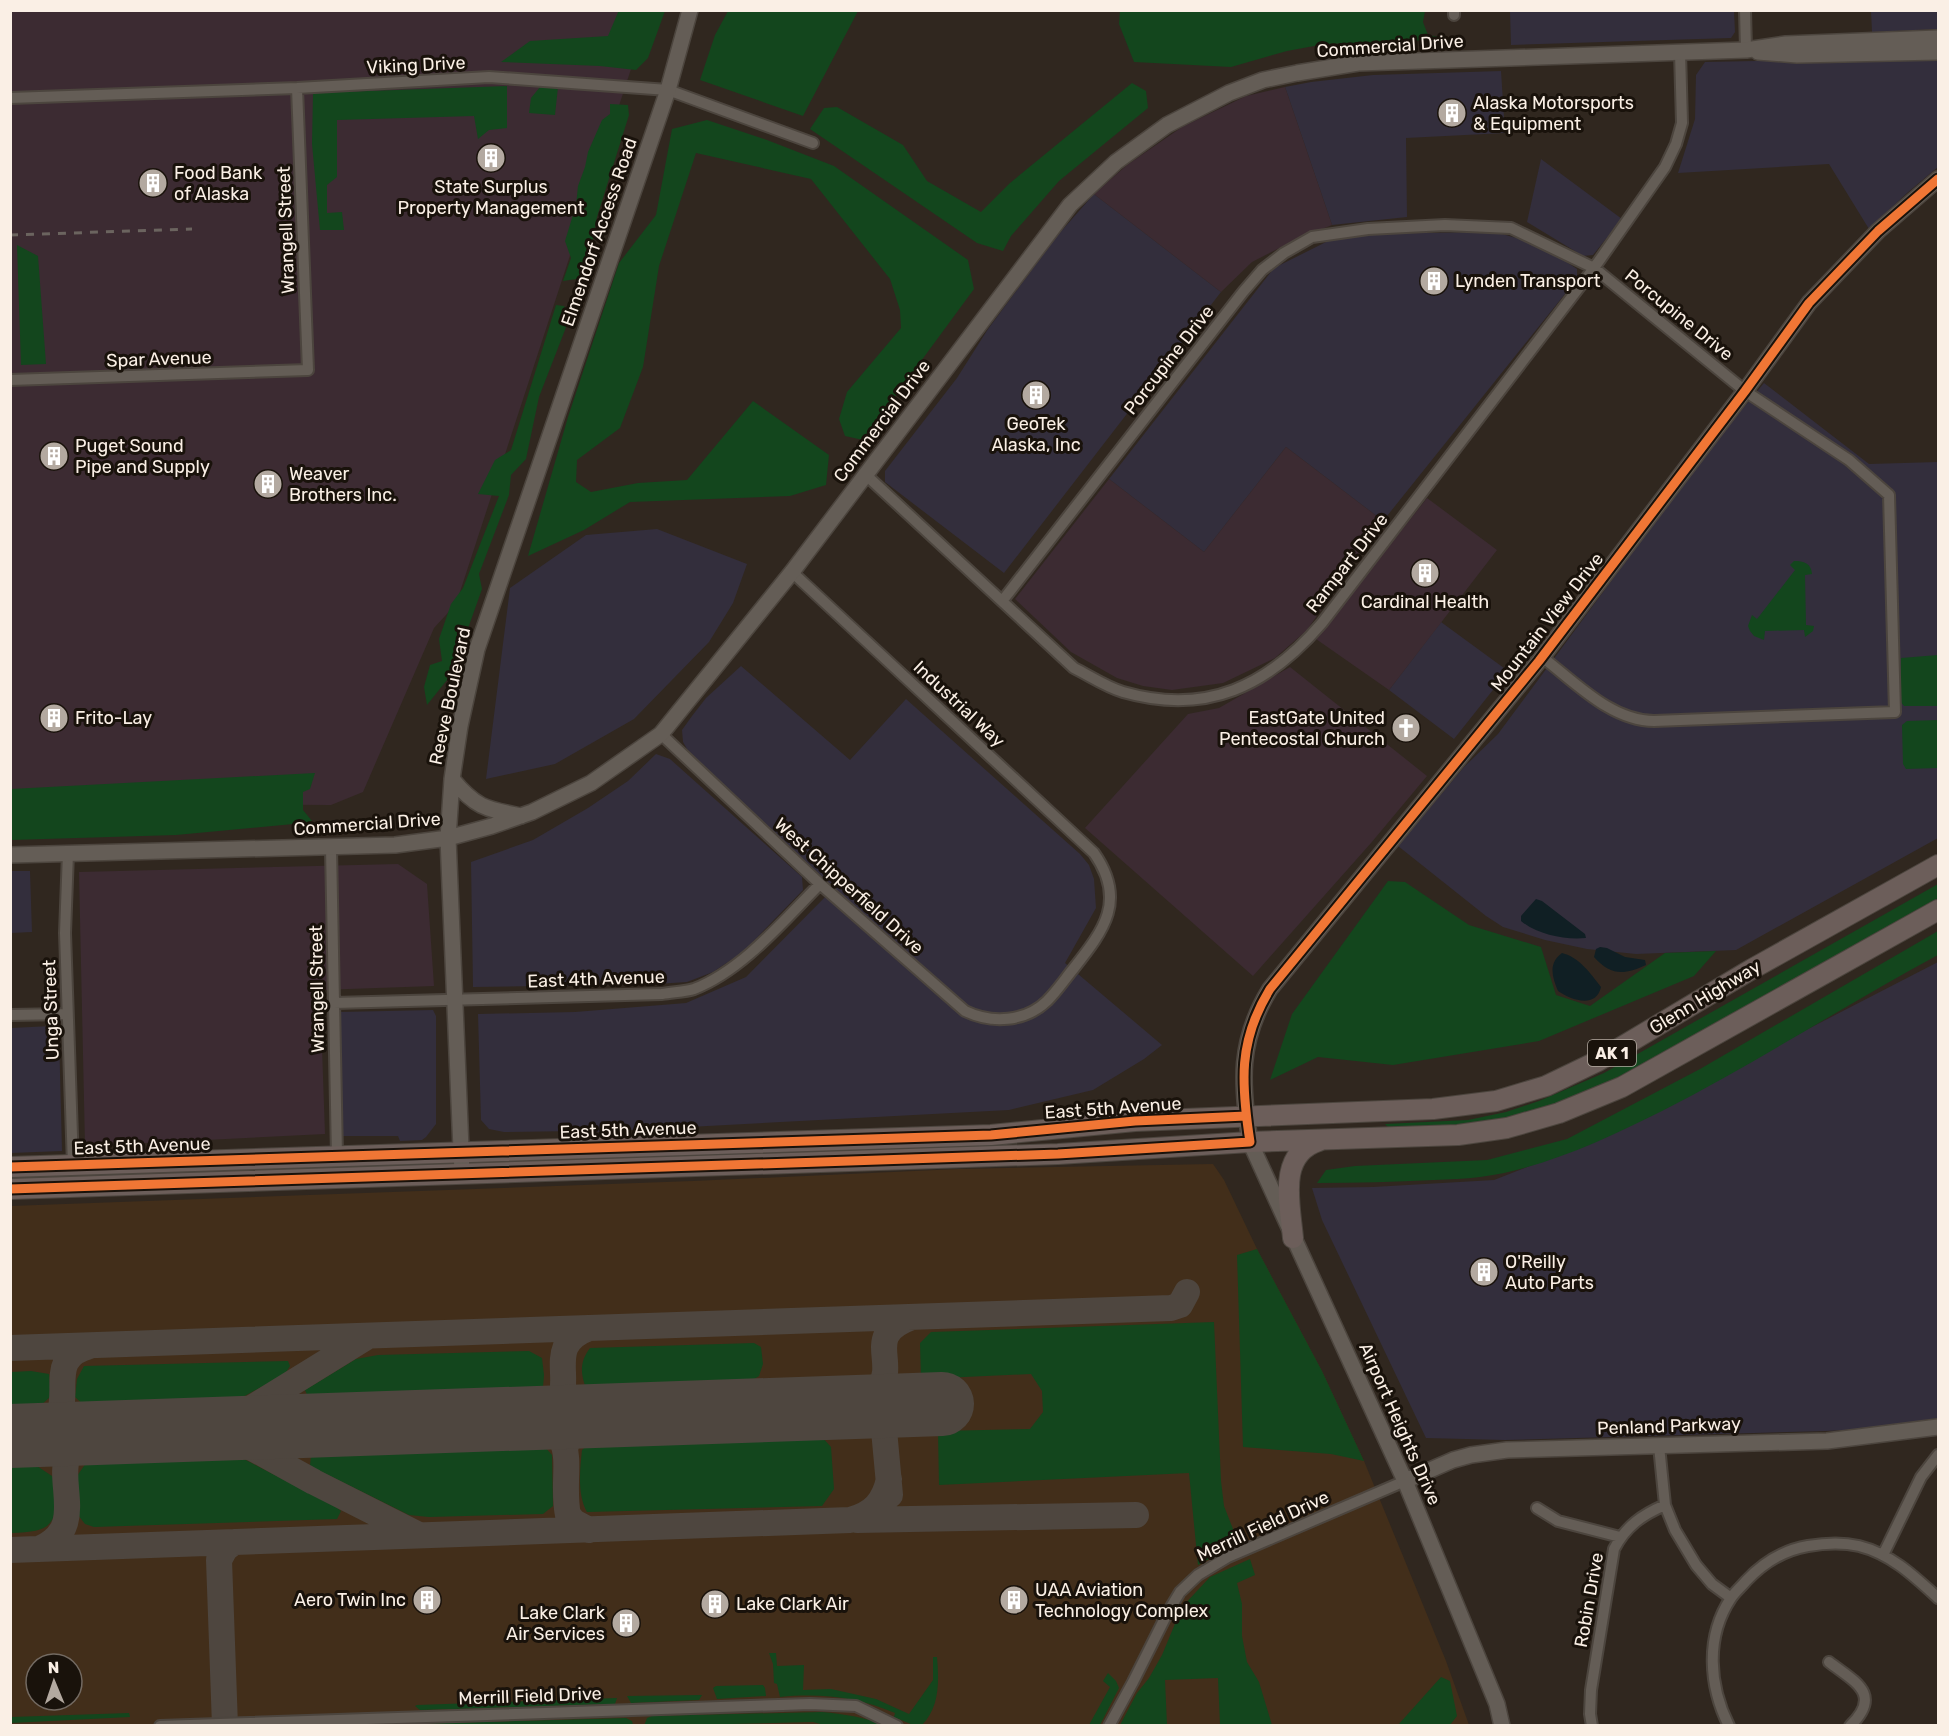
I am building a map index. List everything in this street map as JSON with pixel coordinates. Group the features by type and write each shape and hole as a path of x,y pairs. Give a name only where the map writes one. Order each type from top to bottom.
{"highway":[{"name":"Glenn Highway","path":"1246,1116 1433,1109 1496,1101 1546,1086 1598,1061 1752,969 1938,865"},
{"name":"Glenn Highway","path":"1250,1142 1458,1135 1507,1128 1559,1113 1622,1087 1938,910"},
{"name":"East 5th Avenue","path":"10,1167 990,1135 1135,1121 1246,1116"},
{"path":"1293,1238 1290,1171 1300,1151 1308,1144 1322,1140"},
{"name":"East 5th Avenue","path":"10,1190 1058,1154 1250,1142"}],"street":[{"path":"1745,10 1746,50"},
{"name":"Elmendorf Access Road","path":"544,451 668,90 687,17"},
{"name":"Commercial Drive","path":"10,855 395,845 448,838 492,826 521,816 591,783 661,734 792,572 1070,206 1116,162 1167,125 1229,93 1263,80 1297,72 1358,63 1746,50 1786,44 1938,38"},
{"name":"Commercial Drive","path":"1746,50 1780,55 1938,51"},
{"name":"Rampart Drive","path":"866,474 1074,668 1122,692 1149,698 1181,700 1201,699 1239,689 1262,678 1283,662 1322,623 1594,268 1665,167 1676,144 1682,123 1680,52"},
{"name":"Viking Drive","path":"10,98 297,88 489,77 668,90 813,143"},
{"name":"Wrangell Street","path":"297,88 308,370"},
{"name":"Mountain View Drive","path":"1250,1142 1246,1116 1244,1061 1248,1038 1257,1010 1270,989 1542,657 1745,391 1809,303 1878,231 1938,179"},
{"name":"Porcupine Drive","path":"1003,600 1243,292 1262,270 1284,252 1312,237 1366,230 1445,225 1511,228 1594,268 1745,391 1849,460 1889,495 1895,712 1654,721 1635,719 1624,716 1607,706 1542,657"},
{"name":"Spar Avenue","path":"10,380 308,370"},
{"name":"Reeve Boulevard","path":"462,1173 448,838 452,779 460,726 477,649 544,451"},
{"name":"Industrial Way","path":"792,572 1042,802 1087,845 1101,862 1110,896 1104,928 1047,1001 1034,1011"},
{"name":"West Chipperfield Drive","path":"661,734 820,885 965,1011 976,1016 1001,1020 1034,1011"},
{"path":"452,779 464,794 485,809 521,816"},
{"name":"Wrangell Street","path":"331,848 337,1156"},
{"name":"Unga Street","path":"68,853 65,933 73,1165"},
{"name":"East 4th Avenue","path":"334,1003 662,994 693,990 718,977 746,957 820,885"},
{"path":"10,1016 67,1014"},
{"name":"Airport Heights Drive","path":"1250,1142 1405,1481 1497,1704 1502,1725"},
{"name":"Penland Parkway","path":"1405,1481 1453,1460 1507,1450 1827,1441 1938,1426"},
{"path":"1659,1446 1665,1505 1680,1539 1696,1565 1712,1584 1731,1598"},
{"path":"1883,1555 1921,1477 1938,1455"},
{"name":"Merrill Field Drive","path":"1109,1725 1168,1612 1180,1592 1198,1575 1235,1554 1405,1481"},
{"name":"Robin Drive","path":"1592,1725 1591,1690 1614,1550 1620,1537 1645,1514 1665,1505"},
{"path":"1538,1508 1558,1521 1620,1537"},
{"path":"1729,1725 1718,1700 1714,1683 1712,1664 1717,1628 1731,1598 1757,1569 1777,1556 1799,1548 1827,1543 1857,1546 1883,1555 1907,1570 1938,1598"},
{"path":"1829,1662 1860,1685 1865,1694 1866,1705 1850,1725"},
{"name":"Merrill Field Drive","path":"160,1725 810,1704 856,1706 897,1725"}],"shaded area":[{"path":"10,11 650,11 456,604 434,628 363,792 331,805 200,804 11,812"},
{"path":"1510,11 1734,11 1735,32 1731,38 1511,45"},
{"path":"1871,11 1938,11 1938,29 1872,32"},
{"path":"1938,57 1938,167 1869,229 1829,164 1678,173 1695,119 1696,75 1705,62"},
{"path":"1501,71 1505,133 1406,138 1407,217 1332,225 1285,87 1373,75"},
{"path":"1285,87 1332,225 1293,241 1252,262 1221,292 1094,194 1127,165 1182,127 1246,96"},
{"path":"1541,159 1622,219 1593,255 1583,256 1527,222"},
{"path":"1094,194 1221,292 1004,573 885,482 885,471 957,378 988,329 1057,236"},
{"name":"Lynden Transport","path":"1483,232 1502,234 1530,242 1550,251 1577,269 1577,279 1383,521 1286,447 1204,552 1109,479 1274,268 1328,241 1364,234"},
{"path":"1764,383 1869,464 1938,462 1938,838 1736,950 1636,954 1587,949 1545,940 1503,927 1398,846 1464,767 1498,734 1709,449"},
{"path":"1286,447 1383,521 1307,630 1275,658 1223,683 1172,690 1143,686 1117,678 1071,652 1015,599 1109,479 1204,552"},
{"name":"Cardinal Health","path":"1427,498 1497,550 1389,690 1316,639"},
{"path":"657,529 747,564 733,603 709,642 634,719 555,764 486,779 510,588 586,535"},
{"path":"1441,622 1508,671 1454,739 1389,690"},
{"path":"741,666 850,760 906,699 1080,854 1089,865 1094,879 1096,908 1065,963 1162,1045 1144,1059 1093,1090 1009,1110 576,1133 576,1131 504,1132 489,1129 481,1120 478,1014 575,1012 686,1003 746,977 834,888 707,770 683,742 682,730 692,716 706,698"},
{"path":"1290,667 1427,776 1253,976 1085,828 1188,714 1219,708"},
{"path":"656,754 670,759 802,877 803,890 743,952 713,972 687,982 473,987 471,862 533,840 588,808 628,781"},
{"path":"398,864 427,884 434,986 320,990 325,1134 85,1146 79,872"},
{"path":"11,871 30,871 32,932 11,933"},
{"path":"1536,899 1542,901 1585,934 1586,938 1552,936 1535,930 1521,921 1521,916"},
{"path":"1600,947 1625,957 1645,960 1646,965 1631,971 1612,971 1594,957 1596,949"},
{"path":"1562,953 1579,962 1601,987 1594,998 1582,1001 1558,991 1552,970 1555,961"},
{"path":"1938,962 1938,1418 1862,1429 1826,1431 1505,1440 1426,1438 1322,1220 1312,1188 1494,1180 1581,1146"},
{"path":"433,1010 436,1016 436,1124 422,1140 400,1141 398,1136 342,1136 339,1012"},
{"path":"51,1026 59,1034 62,1151 11,1153 11,1028"},
{"path":"1213,1164 1224,1180 1257,1249 1322,1371 1364,1461 1446,1661 1469,1725 11,1726 11,1206 958,1169"}],"green space":[{"path":"619,10 665,11 648,58 636,70 600,66 501,62 530,41 608,36"},
{"path":"1120,10 1425,11 1423,22 1428,35 1440,37 1437,40 1325,44 1287,51 1231,67 1134,62 1119,24"},
{"path":"728,11 858,11 803,116 700,80 715,35"},
{"path":"1132,83 1146,91 1148,108 1059,181 1011,236 1003,251 977,243 810,129 824,108 837,107 903,145 927,181 981,212 1010,183"},
{"path":"507,86 507,128 489,130 478,139 474,116 337,120 337,177 327,185 327,213 342,212 344,230 320,230 312,144 313,93"},
{"path":"540,87 558,87 555,115 529,113 531,98"},
{"path":"610,104 628,105 629,115 597,217 588,266 583,278 563,281 571,258 565,241 576,205 578,186 588,152 602,120 610,114"},
{"path":"707,120 834,166 968,260 974,289 863,440 845,436 839,419 847,392 901,328 900,310 890,279 811,179 696,153 659,266 643,367 620,428 577,460 576,482 591,492 638,483 687,480 753,401 829,455 826,485 790,496 630,502 584,530 528,556 568,417 619,263 656,215 672,129"},
{"path":"17,245 38,256 46,364 21,365"},
{"path":"556,305 564,306 570,317 539,397 526,459 511,475 509,495 479,574 482,589 455,665 447,680 427,705 424,687 430,665 442,661 439,639 451,604 463,588 499,496 478,494 495,460 511,450"},
{"path":"1794,561 1806,563 1811,570 1812,574 1805,575 1806,625 1814,626 1813,631 1805,637 1804,630 1765,631 1764,640 1754,636 1748,626 1752,615 1757,619 1795,570 1790,565"},
{"path":"1938,655 1938,706 1904,706 1900,701 1901,658"},
{"path":"1938,720 1938,768 1906,769 1903,764 1902,725 1907,721"},
{"path":"315,773 310,789 303,792 303,810 312,821 304,823 176,835 11,840 11,789"},
{"path":"1388,881 1405,882 1469,925 1541,947 1556,995 1590,1006 1665,953 1716,951 1694,976 1539,1041 1393,1065 1318,1057 1270,1080 1292,1014"},
{"path":"1938,884 1938,898 1630,1071 1576,1098 1474,1125 1389,1128 1385,1124 1468,1120 1506,1112 1539,1101 1604,1073"},
{"path":"1938,931 1938,955 1697,1093 1641,1122 1573,1152 1527,1167 1480,1177 1317,1183 1326,1170 1355,1166 1487,1160 1567,1139 1700,1069"},
{"path":"1257,1249 1322,1371 1364,1461 1331,1454 1243,1447 1237,1255"},
{"path":"1214,1322 1221,1481 1224,1506 1233,1529 1233,1546 1198,1565 1189,1473 939,1485 938,1431 1030,1429 1043,1412 1042,1391 1031,1374 921,1379 920,1343 931,1332"},
{"path":"754,1343 761,1347 763,1364 759,1376 748,1383 597,1391 586,1388 583,1377 583,1362 590,1348"},
{"path":"529,1351 542,1358 543,1387 535,1392 308,1397 305,1390 356,1359 378,1355"},
{"path":"288,1361 290,1366 285,1374 232,1403 86,1407 75,1397 77,1379 84,1366"},
{"path":"31,1371 49,1374 51,1396 37,1409 11,1409 11,1372"},
{"path":"821,1436 831,1447 834,1489 822,1506 587,1512 582,1498 580,1482 582,1450 592,1441"},
{"path":"544,1446 552,1455 553,1506 543,1514 429,1517 409,1515 310,1466 311,1455"},
{"path":"240,1457 336,1507 341,1511 337,1519 94,1527 85,1524 78,1515 77,1476 86,1463"},
{"path":"11,1466 37,1466 55,1478 54,1514 46,1526 38,1530 11,1533"},
{"path":"1250,1559 1255,1575 1237,1583 1242,1604 1242,1636 1247,1662 1259,1682 1272,1725 1220,1725 1218,1678 1165,1680 1167,1725 1120,1725 1137,1693 1162,1655 1182,1607 1210,1577"},
{"path":"769,1653 776,1653 777,1666 804,1665 803,1690 831,1689 876,1699 909,1714 933,1680 933,1657 937,1657 938,1684 935,1702 922,1725 913,1725 894,1717 895,1713 853,1700 824,1696 780,1697 777,1684 774,1683 773,1664"},
{"path":"1108,1673 1119,1688 1100,1725 1089,1725 1110,1687 1103,1681"},
{"path":"1441,1677 1450,1681 1457,1716 1450,1725 1398,1725"},
{"path":"763,1685 766,1696 717,1699 713,1688 716,1686"},
{"path":"702,1695 699,1700 631,1703 627,1696"},
{"path":"617,1698 615,1704 420,1710 415,1706 417,1705"},
{"path":"822,1712 854,1716 884,1725 828,1726 813,1722 644,1726 647,1718 652,1716"},
{"path":"129,1713 130,1717 11,1723 11,1717"},
{"path":"626,1718 632,1721 633,1725 374,1725"}],"taxiway":[{"path":"10,1348 1171,1308 1180,1305 1187,1292"},
{"path":"849,1408 870,1396 880,1387 884,1377 885,1340 897,1324 912,1317"},
{"path":"527,1419 550,1410 560,1398 563,1388 563,1355 567,1345 575,1336 589,1328"},
{"path":"201,1430 232,1420 365,1338"},
{"path":"31,1436 49,1427 58,1416 62,1403 65,1364 74,1353 90,1346"},
{"path":"849,1408 871,1417 884,1430 890,1495"},
{"path":"565,1450 566,1443 575,1428 597,1416"},
{"path":"527,1419 545,1425 557,1433 563,1443 566,1455 568,1515 574,1522 589,1530"},
{"path":"201,1430 234,1438 314,1482 417,1534"},
{"path":"39,1549 57,1537 65,1522 67,1505 65,1470 68,1454 79,1441 101,1433"},
{"path":"10,1550 850,1520 865,1514 876,1506 884,1494 889,1479"},
{"path":"857,1520 1136,1515"},
{"path":"225,1726 219,1560 225,1549 234,1542"}],"runway":[{"path":"10,1436 942,1404"}],"railway":[{"path":"10,235 192,229"}],"cycle path":[{"path":"10,1189 1058,1154 1250,1142 1244,1081 1247,1045 1252,1027 1270,989 1539,661 1745,391 1809,303 1878,231 1938,179"},
{"path":"10,1167 991,1135 1135,1121 1246,1116"}],"place":[{"name":"Alaska Motorsports & Equipment","path":"1452,113"},
{"name":"State Surplus Property Management","path":"491,158"},
{"name":"Food Bank of Alaska","path":"153,183"},
{"name":"Lynden Transport","path":"1434,281"},
{"name":"GeoTek Alaska, Inc","path":"1036,395"},
{"name":"Puget Sound Pipe and Supply","path":"54,456"},
{"name":"Weaver Brothers Inc.","path":"268,484"},
{"name":"Cardinal Health","path":"1425,573"},
{"name":"Frito-Lay","path":"54,718"},
{"name":"EastGate United Pentecostal Church","path":"1406,728"},
{"name":"O'Reilly Auto Parts","path":"1484,1272"},
{"name":"Aero Twin Inc","path":"427,1600"},
{"name":"UAA Aviation Technology Complex","path":"1014,1600"},
{"name":"Lake Clark Air","path":"715,1604"},
{"name":"Lake Clark Air Services","path":"626,1623"}]}
